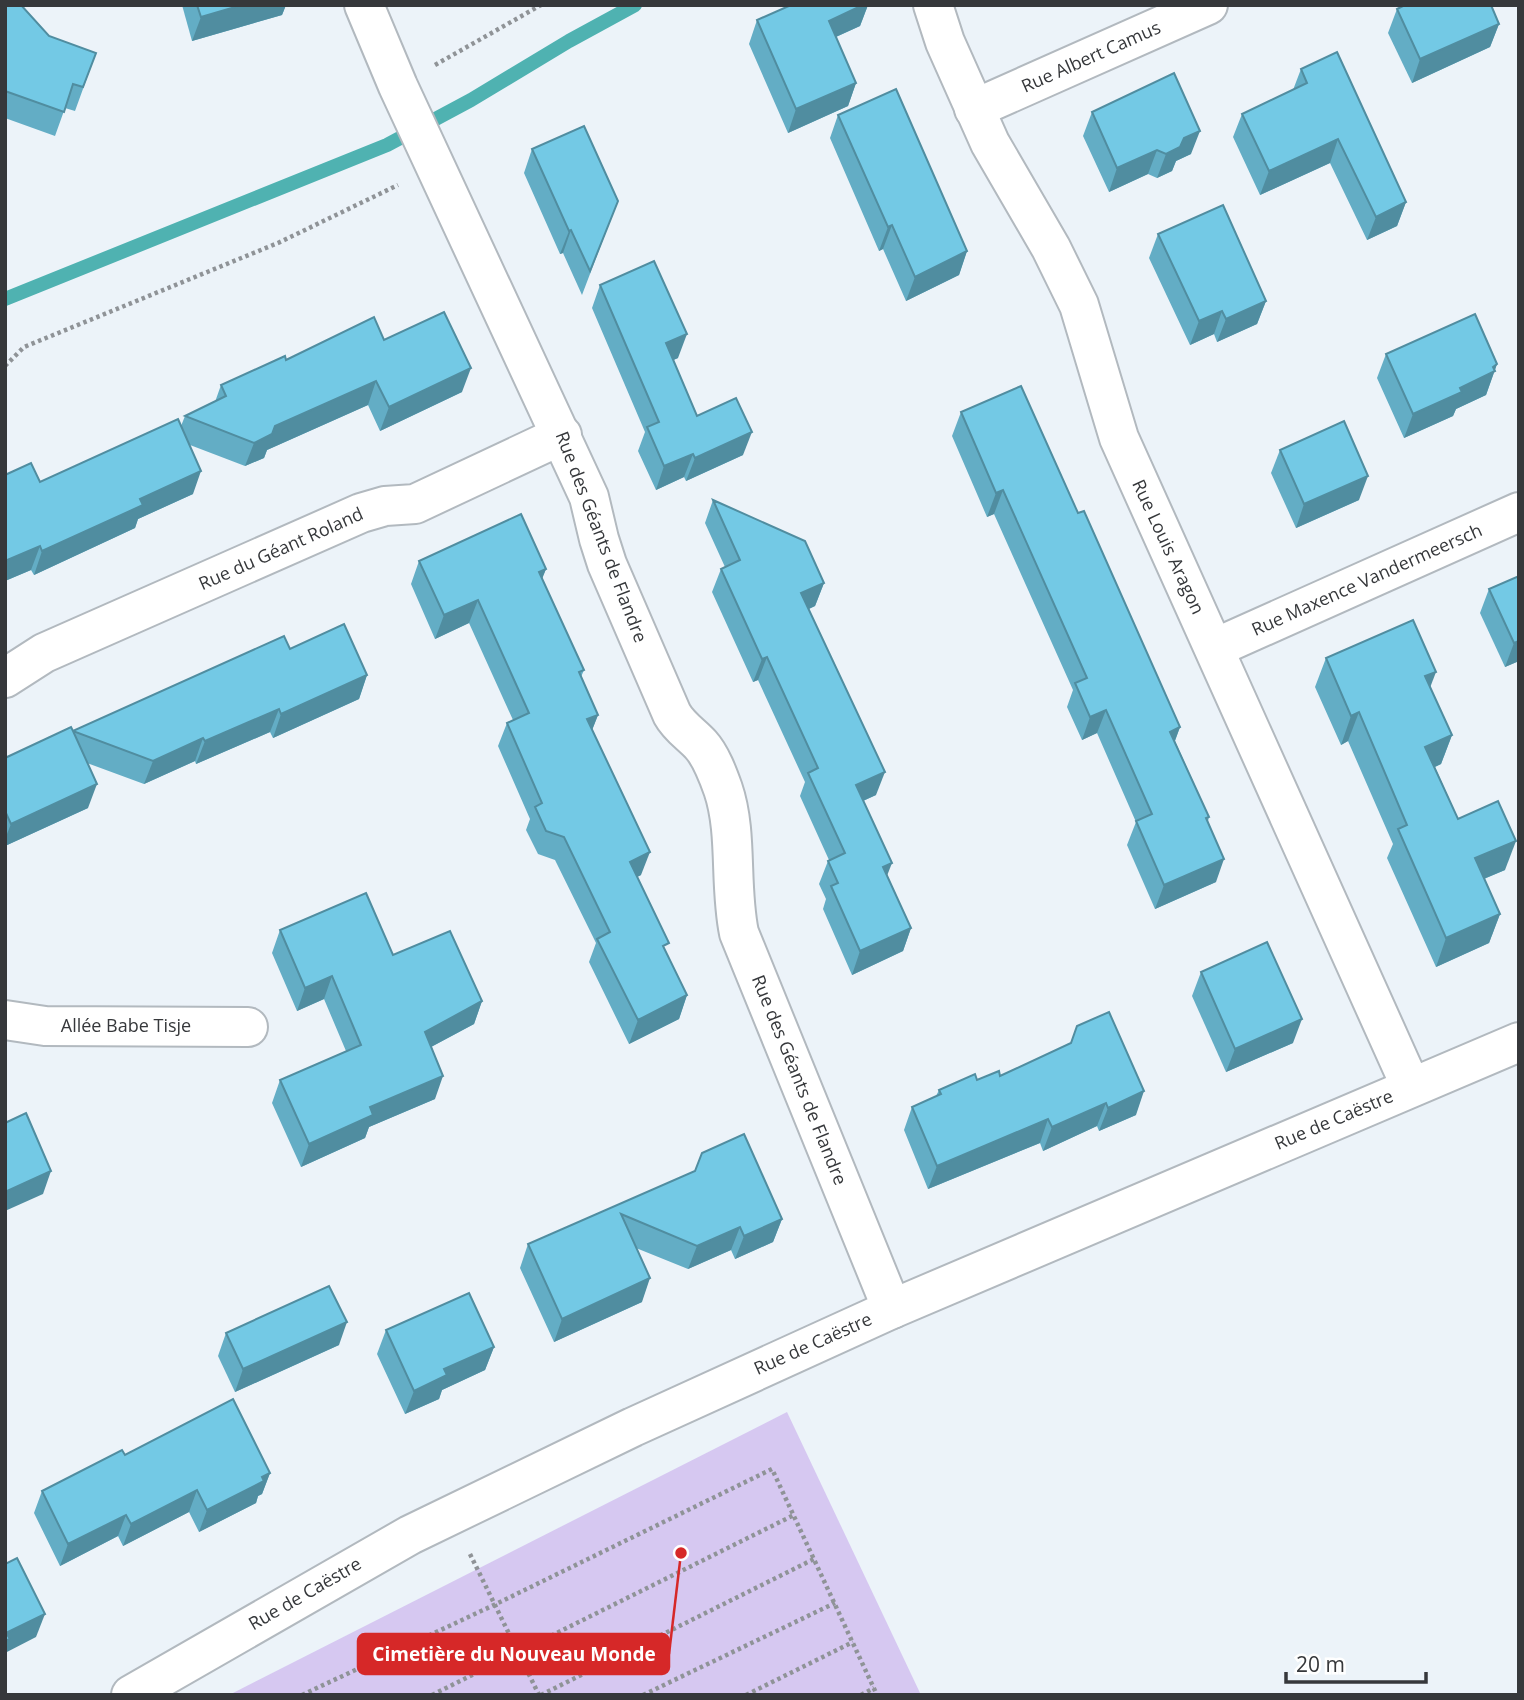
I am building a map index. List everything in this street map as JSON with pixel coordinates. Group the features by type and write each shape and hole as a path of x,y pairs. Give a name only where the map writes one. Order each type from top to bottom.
{"street":[{"name":"Rue des Géants de Flandre","path":"364,5 403,97 589,497 607,564 672,714 704,749 723,788 730,825 733,892 739,933 892,1309"},
{"name":"Rue Louis Aragon","path":"933,5 945,42 974,109 1004,169 1051,248 1079,305 1119,438 1411,1087"},
{"name":"Rue Albert Camus","path":"974,109 1208,5"},
{"name":"Rue du Géant Roland","path":"5,678 44,653 361,513 385,506 415,504 562,435"},
{"name":"Rue Maxence Vandermeersch","path":"1214,648 1519,512"},
{"name":"Allée Babe Tisje","path":"5,1020 45,1026 248,1027"},
{"name":"Rue de Caëstre","path":"131,1695 374,1554 644,1422 892,1309 1519,1042"}],"path":[{"path":"403,97 541,5"},
{"path":"5,366 24,347 278,243 433,158"},
{"path":"302,1695 772,1469 877,1695"},
{"path":"451,1515 540,1695 814,1559"},
{"path":"432,1695 794,1515"},
{"path":"643,1695 835,1603"},
{"path":"746,1695 853,1642"},
{"path":"861,1695 874,1688"}],"shaded area":[{"path":"787,1412 921,1695 229,1695"}],"building":[{"path":"5,5 21,5 49,36 96,53 83,87 73,84 64,112 5,91"},
{"path":"197,5 242,5 201,17"},
{"path":"791,5 863,5 829,21 856,83 796,109 757,20"},
{"path":"1405,5 1491,5 1499,24 1420,59 1397,9"},
{"path":"1337,52 1406,202 1376,217 1338,139 1269,171 1242,114 1307,83 1301,69"},
{"path":"1174,73 1200,131 1184,138 1180,147 1166,154 1157,150 1117,168 1092,112"},
{"path":"896,89 967,251 915,277 892,225 888,227 838,115"},
{"path":"584,126 618,201 590,271 532,149"},
{"path":"1223,205 1266,301 1226,319 1222,311 1199,321 1158,234"},
{"path":"654,261 687,334 666,343 697,416 736,398 752,432 695,458 693,454 664,466 647,427 659,422 600,285"},
{"path":"444,312 471,368 389,407 376,381 275,426 272,434 254,443 185,416 226,396 221,385 285,356 286,360 374,317 384,340"},
{"path":"1475,314 1497,364 1493,367 1495,371 1460,388 1462,392 1413,414 1386,354"},
{"path":"1021,386 1078,513 1084,511 1180,727 1170,732 1209,817 1206,818 1224,859 1164,885 1136,821 1152,814 1106,710 1090,717 1075,683 1087,678 1003,490 996,493 961,412"},
{"path":"178,419 201,471 140,499 143,505 42,551 40,546 5,561 5,475 31,463 40,482"},
{"path":"1344,421 1368,476 1304,504 1280,450"},
{"path":"713,500 805,541 824,583 801,593 885,772 856,785 892,863 883,867 911,928 860,951 831,886 838,883 828,861 845,853 808,773 818,768 767,657 762,659 721,569 740,560"},
{"path":"521,514 546,569 539,572 584,670 579,672 598,715 587,719 650,852 630,862 669,943 663,946 687,995 638,1020 597,939 610,932 564,837 546,831 535,807 542,803 507,723 529,713 478,600 444,615 419,561"},
{"path":"1519,576 1519,641 1514,643 1489,589"},
{"path":"1413,620 1436,672 1425,676 1452,735 1425,747 1458,819 1498,801 1516,841 1475,858 1500,914 1446,938 1398,829 1407,825 1359,712 1351,716 1326,658"},
{"path":"344,624 367,675 281,714 279,709 205,741 203,738 153,761 73,731 284,636 290,649"},
{"path":"71,727 97,784 11,824 5,811 5,758"},
{"path":"366,893 393,955 450,931 482,1001 425,1032 443,1076 370,1107 373,1115 309,1144 280,1080 361,1045 332,976 305,988 280,930"},
{"path":"1267,942 1302,1019 1235,1049 1201,972"},
{"path":"1109,1012 1144,1091 1108,1108 1106,1103 1052,1127 1048,1119 937,1166 912,1107 941,1094 939,1090 975,1074 977,1080 999,1071 1000,1076 1071,1043 1077,1026"},
{"path":"26,1113 51,1171 5,1192 5,1123"},
{"path":"744,1134 782,1219 744,1236 740,1227 697,1246 621,1214 650,1278 562,1319 528,1244 695,1171 702,1153"},
{"path":"329,1286 347,1322 243,1369 226,1333"},
{"path":"469,1293 494,1347 444,1369 447,1375 414,1391 386,1330"},
{"path":"233,1399 270,1473 262,1477 264,1481 207,1510 197,1490 131,1524 126,1515 68,1544 42,1491 122,1450 125,1455"},
{"path":"17,1558 45,1614 6,1633 10,1639 5,1641 5,1564"}],"waterway":[{"path":"5,299 387,145 471,100 635,5"}],"place":[{"name":"Cimetière du Nouveau Monde","path":"681,1553"}]}
